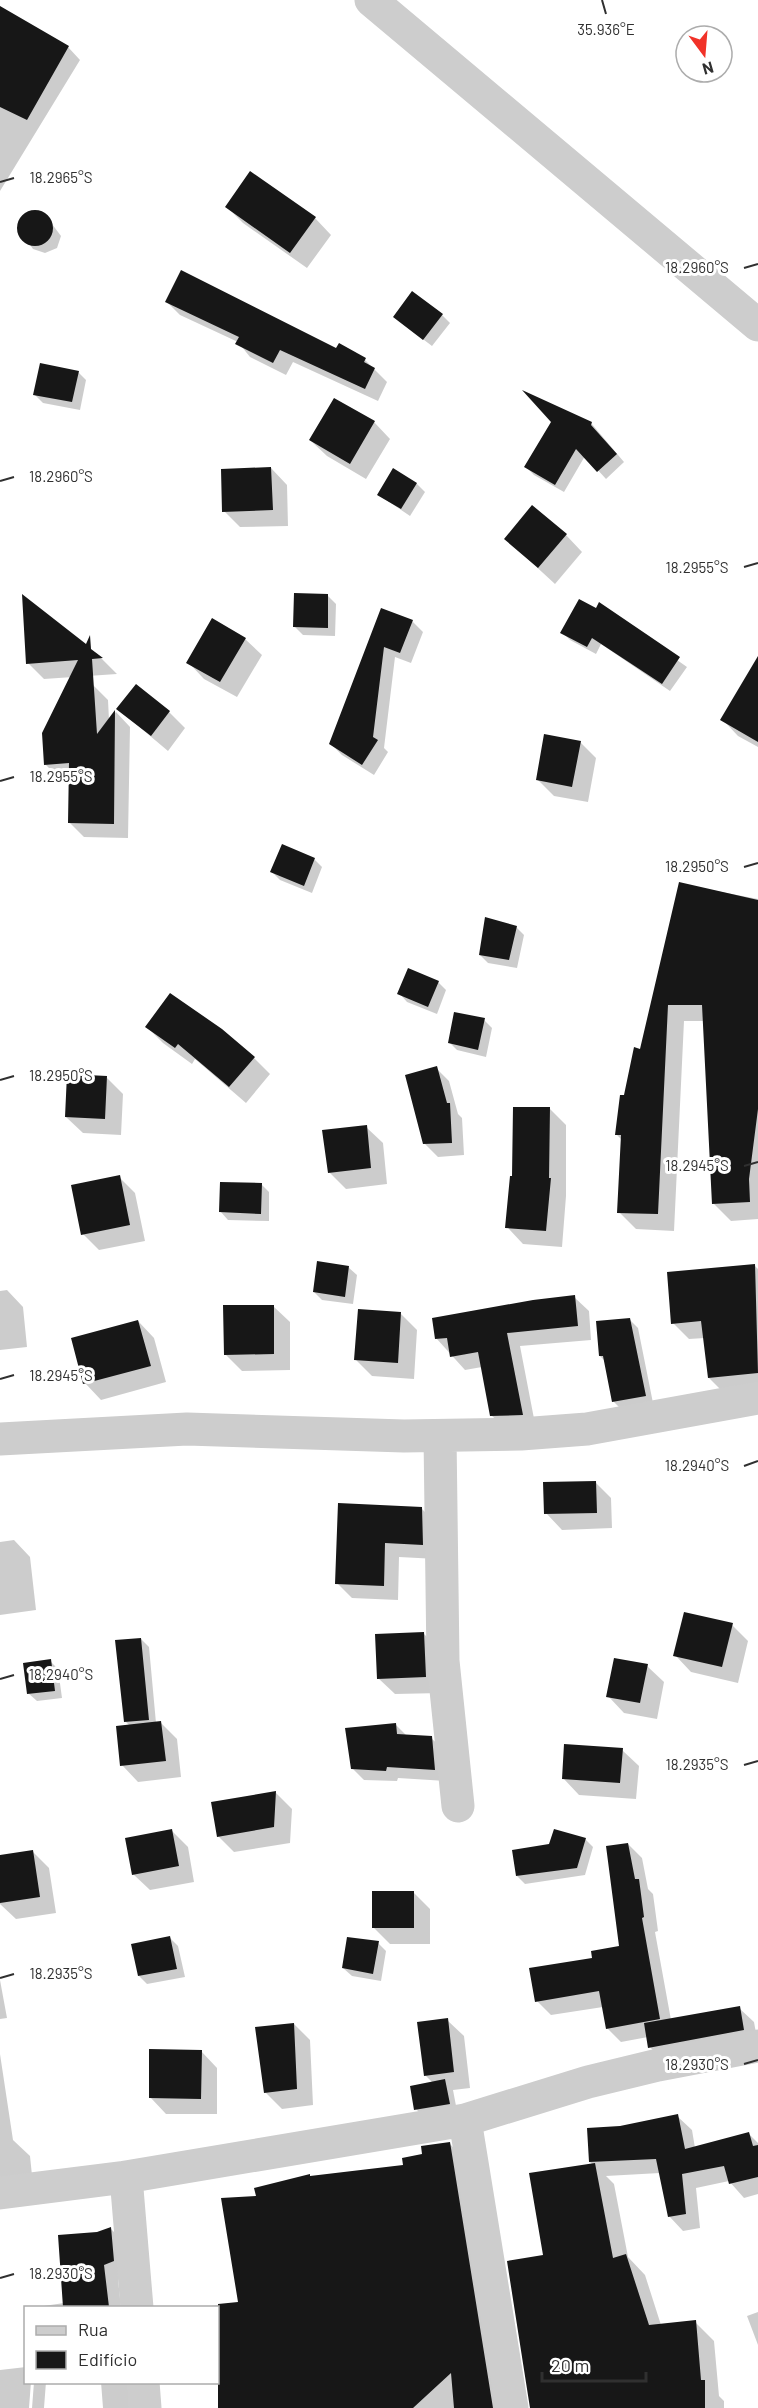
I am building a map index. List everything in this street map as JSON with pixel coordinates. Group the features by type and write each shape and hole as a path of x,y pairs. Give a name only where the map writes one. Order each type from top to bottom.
{"street":[{"path":"371,0 758,325"},
{"path":"0,1438 187,1429 440,1436 587,1429 758,1398"},
{"path":"440,1436 443,1661 458,1806"},
{"path":"0,2193 126,2177 465,2120 588,2082 658,2065 758,2046"},
{"path":"465,2120 512,2408"},
{"path":"126,2177 137,2306"},
{"path":"143,2384 145,2408"}],"building":[{"path":"0,6 69,46 27,120 0,107"},
{"path":"250,171 316,217 290,253 225,207"},
{"path":"35,210 47,216 53,228 47,240 35,246 23,240 17,228 23,216"},
{"path":"181,270 336,348 339,343 366,358 364,362 375,368 365,389 280,350 273,363 235,344 239,337 165,302"},
{"path":"412,291 443,314 423,340 393,317"},
{"path":"40,363 79,371 72,402 33,395"},
{"path":"522,390 592,422 591,425 617,454 597,472 576,449 555,485 524,467 551,422"},
{"path":"334,398 375,421 350,464 309,440"},
{"path":"271,467 273,510 222,512 221,469"},
{"path":"393,468 417,483 401,509 377,495"},
{"path":"532,505 567,534 538,568 504,539"},
{"path":"294,593 328,594 328,628 293,627"},
{"path":"22,594 86,644 90,635 91,649 103,658 92,659 97,734 115,710 114,824 68,823 69,763 44,765 42,733 78,660 26,664"},
{"path":"579,599 596,608 599,602 680,657 662,684 592,638 587,647 560,633"},
{"path":"381,608 413,620 400,653 384,647 373,737 378,740 362,765 329,744"},
{"path":"212,618 246,638 220,682 186,663"},
{"path":"758,656 758,742 720,720"},
{"path":"136,684 170,711 151,736 116,709"},
{"path":"544,734 581,741 572,787 536,780"},
{"path":"282,844 315,858 304,886 270,872"},
{"path":"679,882 758,900 758,1109 749,1179 750,1202 712,1204 702,1005 668,1005 658,1214 617,1213 621,1135 615,1135 620,1095 624,1095 634,1047 640,1049"},
{"path":"485,917 517,926 509,960 479,955"},
{"path":"408,968 439,981 428,1007 397,994"},
{"path":"170,993 222,1029 255,1057 229,1087 178,1044 175,1048 145,1027"},
{"path":"454,1012 485,1018 478,1050 448,1043"},
{"path":"437,1066 447,1103 450,1103 452,1143 423,1144 405,1075"},
{"path":"67,1074 107,1076 105,1119 65,1117"},
{"path":"513,1107 550,1107 549,1178 551,1178 546,1231 505,1228 510,1176 512,1176"},
{"path":"367,1125 371,1168 328,1173 322,1130"},
{"path":"120,1175 130,1225 81,1235 71,1185"},
{"path":"220,1182 262,1183 261,1214 219,1212"},
{"path":"317,1261 349,1266 345,1297 313,1292"},
{"path":"755,1264 758,1373 708,1378 701,1321 671,1324 667,1272"},
{"path":"575,1295 578,1326 507,1333 523,1415 490,1416 478,1352 450,1357 447,1338 435,1339 432,1318"},
{"path":"223,1305 274,1305 274,1354 224,1355"},
{"path":"358,1309 401,1312 398,1363 354,1360"},
{"path":"630,1318 646,1396 612,1402 603,1356 599,1356 596,1321"},
{"path":"138,1320 151,1366 83,1384 71,1338"},
{"path":"596,1481 597,1513 544,1514 543,1482"},
{"path":"338,1503 422,1507 423,1545 385,1543 384,1586 335,1584"},
{"path":"684,1612 733,1623 722,1667 673,1656"},
{"path":"424,1632 426,1677 377,1679 375,1634"},
{"path":"141,1638 149,1720 124,1722 115,1640"},
{"path":"614,1658 648,1664 640,1703 606,1697"},
{"path":"51,1659 55,1691 27,1694 23,1663"},
{"path":"161,1721 166,1761 120,1766 116,1726"},
{"path":"396,1723 397,1734 432,1736 435,1770 387,1767 386,1771 351,1769 345,1728"},
{"path":"564,1744 623,1748 620,1783 562,1779"},
{"path":"276,1791 274,1827 217,1837 211,1802"},
{"path":"172,1829 179,1866 132,1875 125,1838"},
{"path":"554,1829 586,1838 577,1868 516,1876 512,1850 549,1844"},
{"path":"628,1843 635,1879 639,1879 644,1917 642,1918 660,2019 606,2029 599,1991 535,2002 529,1968 592,1958 591,1951 619,1946 606,1846"},
{"path":"33,1850 40,1897 0,1903 0,1855"},
{"path":"372,1891 414,1891 414,1928 372,1928"},
{"path":"170,1936 177,1969 138,1976 131,1944"},
{"path":"347,1937 379,1941 373,1974 342,1968"},
{"path":"740,2006 744,2030 648,2048 644,2023"},
{"path":"448,2018 454,2072 424,2076 417,2022"},
{"path":"294,2023 297,2089 264,2093 255,2027"},
{"path":"149,2049 202,2050 201,2099 149,2098"},
{"path":"445,2079 450,2104 414,2110 410,2086"},
{"path":"678,2114 685,2149 749,2132 753,2146 758,2145 758,2177 729,2184 724,2166 682,2174 686,2214 668,2217 656,2159 589,2162 587,2128 620,2126"},
{"path":"450,2142 493,2408 454,2408 451,2373 413,2408 218,2408 218,2304 238,2302 221,2198 256,2196 254,2188 310,2174 310,2176 403,2165 402,2158 422,2154 421,2146"},
{"path":"595,2163 613,2258 626,2254 649,2325 696,2320 701,2380 705,2380 705,2408 530,2408 507,2261 543,2255 529,2173"},
{"path":"111,2227 114,2261 104,2265 109,2306 63,2306 58,2235 97,2232"}]}
